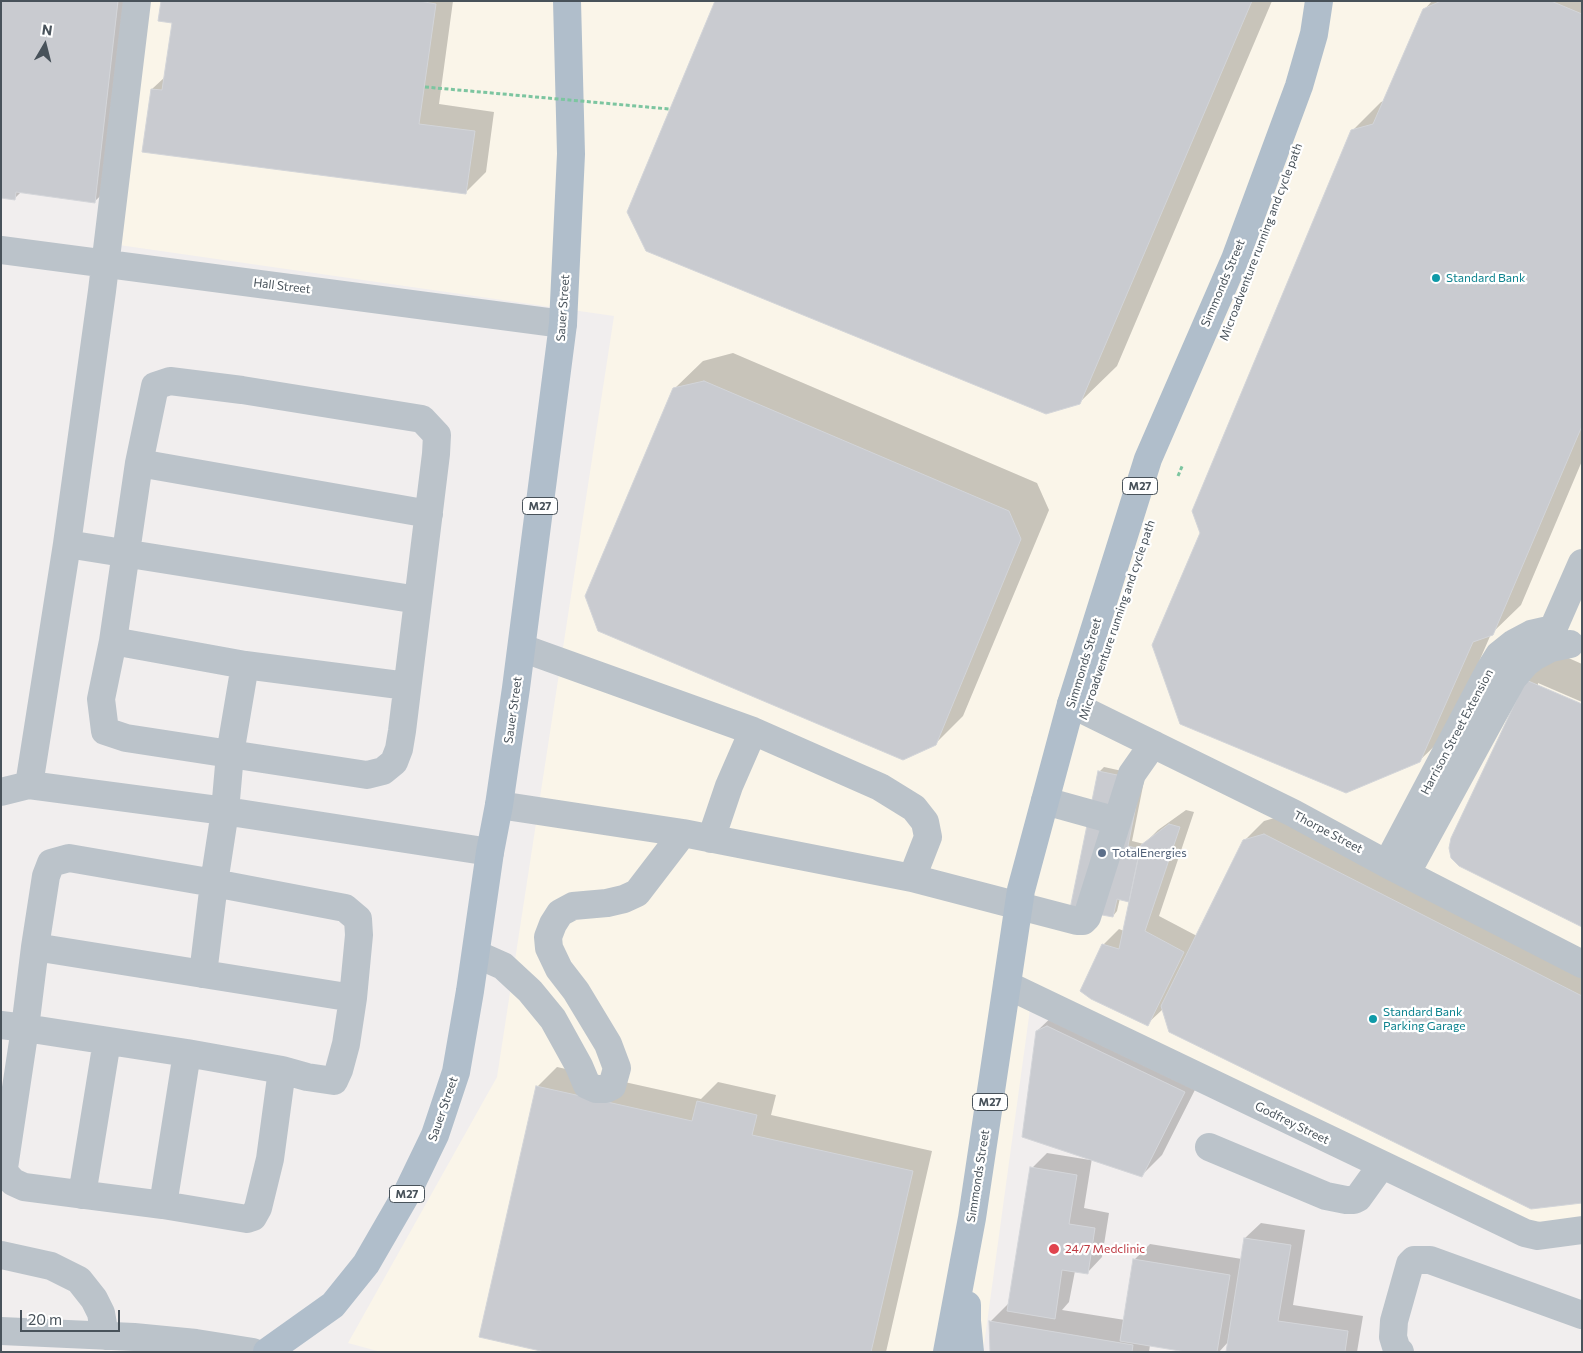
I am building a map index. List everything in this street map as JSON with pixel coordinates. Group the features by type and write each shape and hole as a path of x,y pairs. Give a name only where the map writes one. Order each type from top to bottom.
{"main road":[{"name":"Sauer Street","path":"267,1352 333,1305 366,1264 407,1193 436,1135 456,1072 476,954 522,648 563,324 571,154 567,1"},
{"name":"Simmonds Street","path":"947,1352 972,1218 1021,890 1071,704 1148,459 1238,250 1299,86 1314,34 1319,1"},
{"path":"970,1352 966,1321 972,1218"}],"street":[{"path":"29,785 67,544 102,291 137,1"},
{"name":"Hall Street","path":"1,250 563,324"},
{"path":"170,380 422,419 437,435 429,514 398,749 394,762 383,771 367,775 126,738 105,731 101,699 114,641 138,463 155,386 170,380"},
{"path":"138,463 429,514"},
{"path":"67,544 418,600"},
{"path":"1564,643 1582,563"},
{"name":"Harrison Street Extension","path":"1396,869 1489,672 1500,655 1514,643 1531,634 1564,643"},
{"path":"114,641 245,665 407,686"},
{"path":"522,648 753,731 880,787 914,808 925,822 928,837 912,878"},
{"path":"203,974 225,811 230,754 245,665"},
{"name":"Thorpe Street","path":"1071,704 1293,813 1396,869 1582,964"},
{"path":"711,839 729,786 753,731"},
{"path":"499,805 683,833 912,878 1077,921 1086,919 1090,910 1132,774 1153,744"},
{"path":"1,792 29,785 225,811 490,852"},
{"path":"1045,801 1117,821"},
{"path":"639,826 650,877"},
{"path":"476,954 503,966 530,991 552,1019 579,1066 587,1085 596,1089 606,1089 612,1086 617,1068 608,1044 576,991 559,969 549,948 548,937 553,924 560,914 573,906 607,903 624,899 637,893 683,833"},
{"path":"13,1027 187,1053 282,1070 307,1077 334,1080 339,1070 346,1044 354,998 359,935 358,919 346,908 69,858 52,863 46,876 35,947 13,1027 4,1168 5,1173 13,1182 24,1187 82,1196 163,1204 247,1219 253,1217 258,1208 270,1159 282,1070"},
{"path":"35,947 354,998"},
{"name":"Godfrey Street","path":"1007,985 1381,1166 1531,1235 1582,1230"},
{"path":"82,1196 107,1041"},
{"path":"163,1204 187,1053"},
{"path":"1209,1147 1326,1196 1346,1200 1358,1198 1381,1166"},
{"path":"1,1256 51,1266 79,1280 94,1299 101,1312 105,1336"},
{"path":"1400,1352 1397,1350 1393,1337 1394,1321 1410,1264 1414,1260 1430,1260 1581,1306"},
{"path":"1,1331 196,1343 253,1352"}],"path":[{"path":"425,87 669,110"},
{"path":"1177,479 1184,460"}],"shaded area":[{"path":"130,1 1582,1 1582,1242 1534,1246 1031,1002 983,1352 381,1352 348,1343 497,1077 614,316 105,243"}],"building":[{"path":"1,1 118,1 95,203 16,192 15,200 1,198"},
{"path":"161,1 419,1 436,4 419,124 475,131 466,194 142,152 151,89 162,90 172,23 158,21"},
{"path":"715,1 1252,1 1080,404 1046,414 646,251 627,212"},
{"name":"Standard Bank","path":"1441,1 1551,1 1582,14 1582,426 1493,635 1473,642 1420,762 1346,793 1180,724 1152,645 1200,533 1192,511 1351,130 1373,124 1423,9"},
{"path":"704,381 1009,511 1021,539 936,745 903,760 598,631 585,596 673,388"},
{"path":"1526,680 1582,704 1582,927 1459,866 1451,858 1449,848 1451,838"},
{"path":"1098,771 1141,780 1128,846 1140,849 1129,902 1117,899 1113,917 1070,909"},
{"path":"1169,824 1180,827 1145,931 1184,952 1148,1026 1091,999 1080,991 1102,944 1119,949 1141,845"},
{"name":"Standard Bank Parking Garage","path":"1264,834 1582,996 1582,1203 1531,1209 1169,1032 1161,1006 1243,840"},
{"path":"1047,1026 1185,1092 1142,1177 1022,1137 1036,1031"},
{"path":"536,1086 692,1121 697,1101 757,1115 752,1135 913,1171 871,1352 545,1352 479,1337"},
{"name":"24/7 Medclinic","path":"1030,1167 1077,1175 1069,1224 1095,1228 1088,1274 1062,1270 1055,1319 1007,1311"},
{"path":"1244,1238 1291,1245 1278,1321 1348,1331 1345,1352 1226,1352"},
{"path":"1133,1259 1230,1275 1217,1352 1186,1352 1120,1341"},
{"path":"989,1321 1133,1345 1132,1352 990,1352"}],"place":[{"name":"Standard Bank","path":"1436,278"},
{"name":"TotalEnergies","path":"1102,853"},
{"name":"Standard Bank Parking Garage","path":"1373,1019"},
{"name":"24/7 Medclinic","path":"1054,1249"}]}
